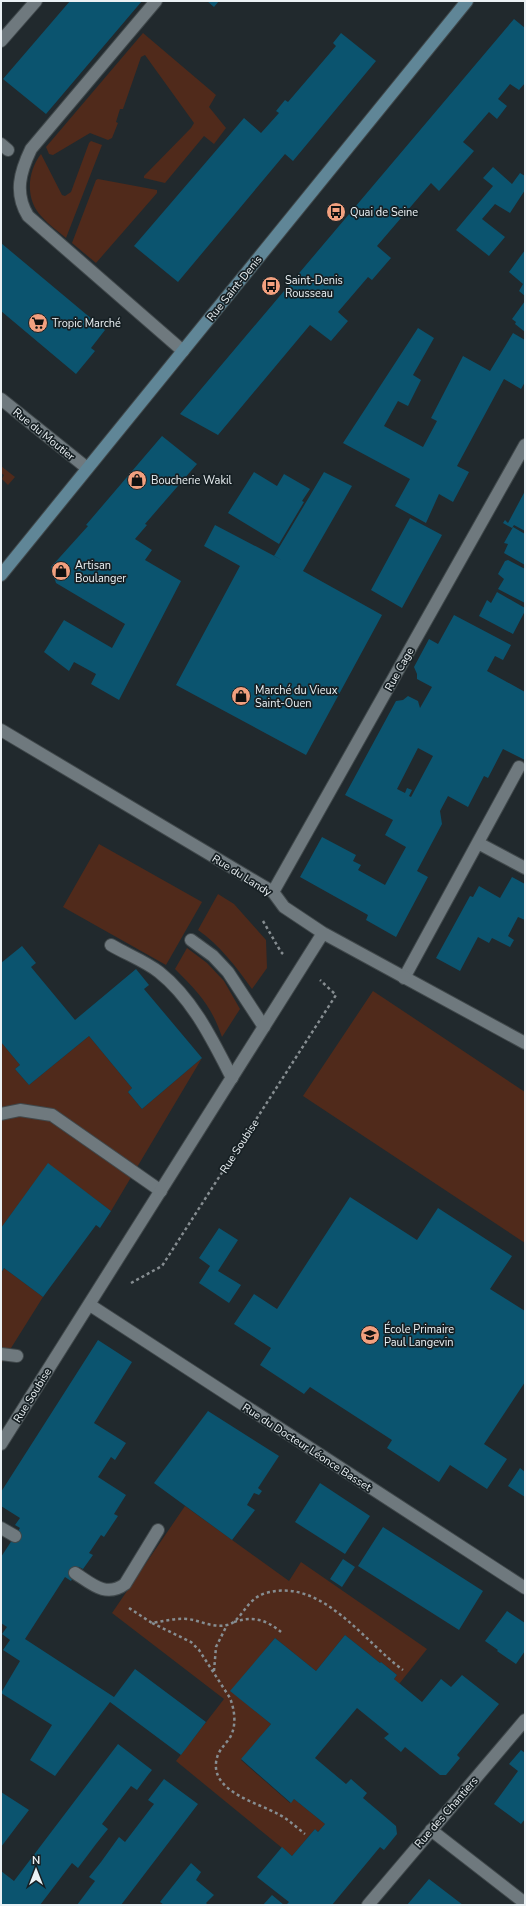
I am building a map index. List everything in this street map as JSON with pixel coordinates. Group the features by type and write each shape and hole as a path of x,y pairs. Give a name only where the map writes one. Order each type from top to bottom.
{"main road":[{"name":"Rue Saint-Denis","path":"1,575 467,1"}],"street":[{"path":"1,41 36,1"},
{"path":"156,1 31,149 21,171 20,194 23,208 28,216 183,352"},
{"name":"Rue du Moutier","path":"1,399 87,468"},
{"name":"Rue Cage","path":"273,892 525,445"},
{"name":"Rue du Landy","path":"1,730 273,892 284,907 323,933 525,1043"},
{"path":"404,978 519,767"},
{"path":"478,843 525,868"},
{"name":"Rue Soubise","path":"1,1444 323,933"},
{"path":"192,940 213,956 228,972 264,1026"},
{"path":"111,945 159,972 174,987 196,1014 214,1043 232,1078"},
{"path":"1,1114 20,1110 52,1115 161,1191"},
{"name":"Rue du Docteur Léonce Basset","path":"90,1305 525,1588"},
{"path":"1,1354 17,1356"},
{"path":"1,1528 14,1536"},
{"path":"75,1573 98,1588 108,1591 117,1590 125,1584 158,1530"},
{"name":"Rue des Chantiers","path":"368,1905 430,1830 525,1720"},
{"path":"430,1830 525,1903"}],"path":[{"name":"Rue Soubise","path":"129,1284 162,1266 336,995 303,965"},
{"path":"98,1588 152,1623 191,1642 199,1650 230,1698 232,1705 234,1724 232,1732 218,1754 216,1766 221,1780 244,1799 279,1814 305,1834"},
{"path":"232,1622 248,1603 264,1593 286,1590 308,1594 348,1621 369,1638 392,1662 403,1670"},
{"path":"152,1623 175,1619 189,1619 209,1625 227,1625 232,1622 245,1619 258,1618 267,1622 281,1632"},
{"path":"214,1673 213,1664 216,1647 227,1625"}],"shaded area":[{"path":"143,33 216,95 209,107 226,128 214,144 204,136 165,183 144,178 144,176 191,128 194,123 145,55 141,57 123,109 120,109 116,122 118,123 112,138 108,140 90,133 53,155 49,154 46,147"},
{"path":"91,141 102,145 66,238 42,217 33,203 30,186 33,169 41,154 62,195 65,196 71,192"},
{"path":"98,179 157,190 157,193 96,263 72,243 96,180"},
{"path":"1,466 15,477 8,485 2,479 4,475 1,473"},
{"path":"99,844 202,902 166,965 63,907"},
{"path":"218,894 234,904 266,940 267,968 252,989 221,949 198,930"},
{"path":"187,948 207,963 224,981 240,1009 222,1037 208,1007 175,969"},
{"path":"373,991 525,1092 525,1243 303,1096"},
{"path":"89,1036 132,1088 128,1092 142,1109 202,1058 111,1211 48,1164 1,1228 1,1042 20,1065 15,1069 29,1085"},
{"path":"4,1268 43,1297 1,1364 1,1273"},
{"path":"185,1506 289,1581 301,1562 427,1649 399,1684 394,1679 397,1675 345,1635 316,1671 275,1638 231,1691 271,1724 241,1760 290,1803 294,1799 325,1824 318,1832 315,1829 292,1856 176,1761 224,1699 112,1613"}],"building":[{"path":"70,1 142,1 46,114 3,79"},
{"path":"207,1 219,1 214,7"},
{"path":"514,19 525,28 525,83 519,90 510,84 498,99 507,106 497,119 489,112 463,142 474,151 439,191 431,183 377,246 391,258 372,280 368,277 338,312 348,321 331,341 310,325 218,435 180,414"},
{"path":"341,33 376,61 293,161 285,154 178,282 134,246 244,118 261,133 279,113 276,111 285,100 288,102 336,46 333,43"},
{"path":"493,167 512,184 520,173 525,176 525,190 510,213 495,204 482,219 505,237 489,256 456,230 493,186 483,178"},
{"path":"1,243 105,330 91,348 95,351 76,374 1,311"},
{"path":"525,250 525,296 519,291 523,284 509,272"},
{"path":"525,301 525,332 515,324 516,322 512,319"},
{"path":"418,328 434,338 413,375 421,380 408,406 398,401 384,426 423,447 437,421 431,418 463,356 490,371 513,333 525,340 525,382 521,389 504,379 457,466 469,472 453,502 439,494 426,523 395,506 410,479 343,443"},
{"path":"162,436 197,464 145,524 147,525 135,539 152,550 145,560 181,581 119,700 91,684 96,674 74,662 69,671 44,652 64,620 112,648 125,624 56,583 51,567 88,526 86,525"},
{"path":"254,472 277,486 284,474 310,489 279,544 228,513"},
{"path":"324,472 352,486 303,571 382,615 306,755 176,685 240,566 204,546 215,525 274,556"},
{"path":"525,491 525,531 514,525 512,528 503,523 505,520 508,523"},
{"path":"410,518 442,535 402,608 371,590"},
{"path":"513,527 525,534 525,565 504,553 508,544 504,543"},
{"path":"508,560 525,569 525,603 498,589 504,579 498,574 505,561"},
{"path":"497,592 525,608 525,611 513,634 479,616 487,600 491,603"},
{"path":"454,615 511,645 503,660 495,656 487,671 525,692 525,760 503,749 488,778 484,776 468,807 448,796 440,811 442,824 417,871 428,877 396,937 366,920 368,915 300,877 322,837 356,855 353,861 361,865 358,870 385,885 406,847 385,835 393,820 345,795 396,701 403,700 408,696 418,701 420,708 432,687 417,679 417,674 414,667 429,639 438,644","holes":["418,748 433,756 411,797 409,796 412,790 407,788 405,793 397,789"]},
{"path":"512,877 525,884 525,920 518,917 508,936 514,940 510,947 492,938 489,943 478,937 460,971 436,958 470,896 473,897 479,886 500,898"},
{"path":"22,946 36,963 31,967 75,1020 136,969 149,985 144,989 202,1058 142,1109 128,1092 132,1088 89,1036 29,1085 15,1069 20,1065 1,1042 1,963"},
{"path":"48,1163 111,1211 100,1228 96,1225 43,1297 4,1268 1,1273 1,1228"},
{"name":"École Primaire Paul Langevin","path":"350,1197 417,1240 438,1208 512,1256 490,1289 525,1311 525,1382 484,1444 507,1459 487,1489 450,1465 439,1482 387,1448 392,1440 310,1387 304,1394 260,1365 271,1348 234,1324 254,1294 277,1309"},
{"path":"219,1228 238,1240 218,1271 241,1285 229,1303 199,1283 210,1266 199,1258"},
{"path":"98,1340 132,1362 94,1423 126,1443 115,1460 111,1457 98,1477 126,1495 114,1514 118,1516 104,1537 101,1535 89,1553 93,1555 83,1569 79,1567 71,1581 65,1577 25,1639 114,1697 135,1669 206,1722 181,1755 110,1702 55,1776 30,1760 52,1725 1,1693 20,1661 3,1650 10,1640 2,1634 7,1627 1,1623 1,1557 20,1528 15,1525 20,1518 1,1506 1,1492"},
{"path":"208,1411 279,1456 258,1488 262,1491 259,1495 254,1493 247,1505 255,1510 232,1540 154,1483"},
{"path":"520,1468 525,1472 525,1497 508,1486"},
{"path":"320,1483 370,1516 345,1554 295,1522"},
{"path":"383,1527 483,1591 459,1630 358,1566"},
{"path":"343,1559 355,1567 342,1587 330,1579"},
{"path":"507,1611 525,1623 525,1651 516,1664 485,1641"},
{"path":"345,1635 397,1675 394,1679 422,1702 441,1679 451,1687 462,1675 499,1704 457,1755 460,1758 446,1775 440,1775 405,1747 401,1752 384,1738 389,1734 357,1708 315,1758 346,1784 351,1779 367,1793 363,1798 396,1826 397,1834 384,1850 380,1847 332,1905 286,1905 289,1902 257,1877 282,1847 292,1856 315,1829 318,1832 325,1824 294,1799 291,1803 241,1759 271,1724 230,1691 275,1638 316,1671"},
{"path":"118,1744 152,1770 137,1790 131,1786 102,1824 108,1829 78,1868 72,1863 40,1905 1,1905 1,1871 14,1881"},
{"path":"521,1750 525,1753 525,1819 521,1824 494,1804 518,1771 509,1764"},
{"path":"164,1779 198,1804 121,1905 77,1905 95,1881 89,1877 119,1837 125,1842 154,1804 148,1800"},
{"path":"1,1792 29,1810 1,1847"},
{"path":"191,1863 201,1872 196,1880 214,1895 206,1903 208,1905 164,1905 160,1902"},
{"path":"429,1879 463,1905 407,1905"},
{"path":"272,1895 284,1905 263,1905"}],"place":[{"name":"Quai de Seine","path":"336,212"},
{"name":"Saint-Denis Rousseau","path":"271,286"},
{"name":"Tropic Marché","path":"38,323"},
{"name":"Boucherie Wakil","path":"137,480"},
{"name":"Artisan Boulanger","path":"61,571"},
{"name":"Marché du Vieux Saint-Ouen","path":"241,696"},
{"name":"École Primaire Paul Langevin","path":"370,1335"}]}
